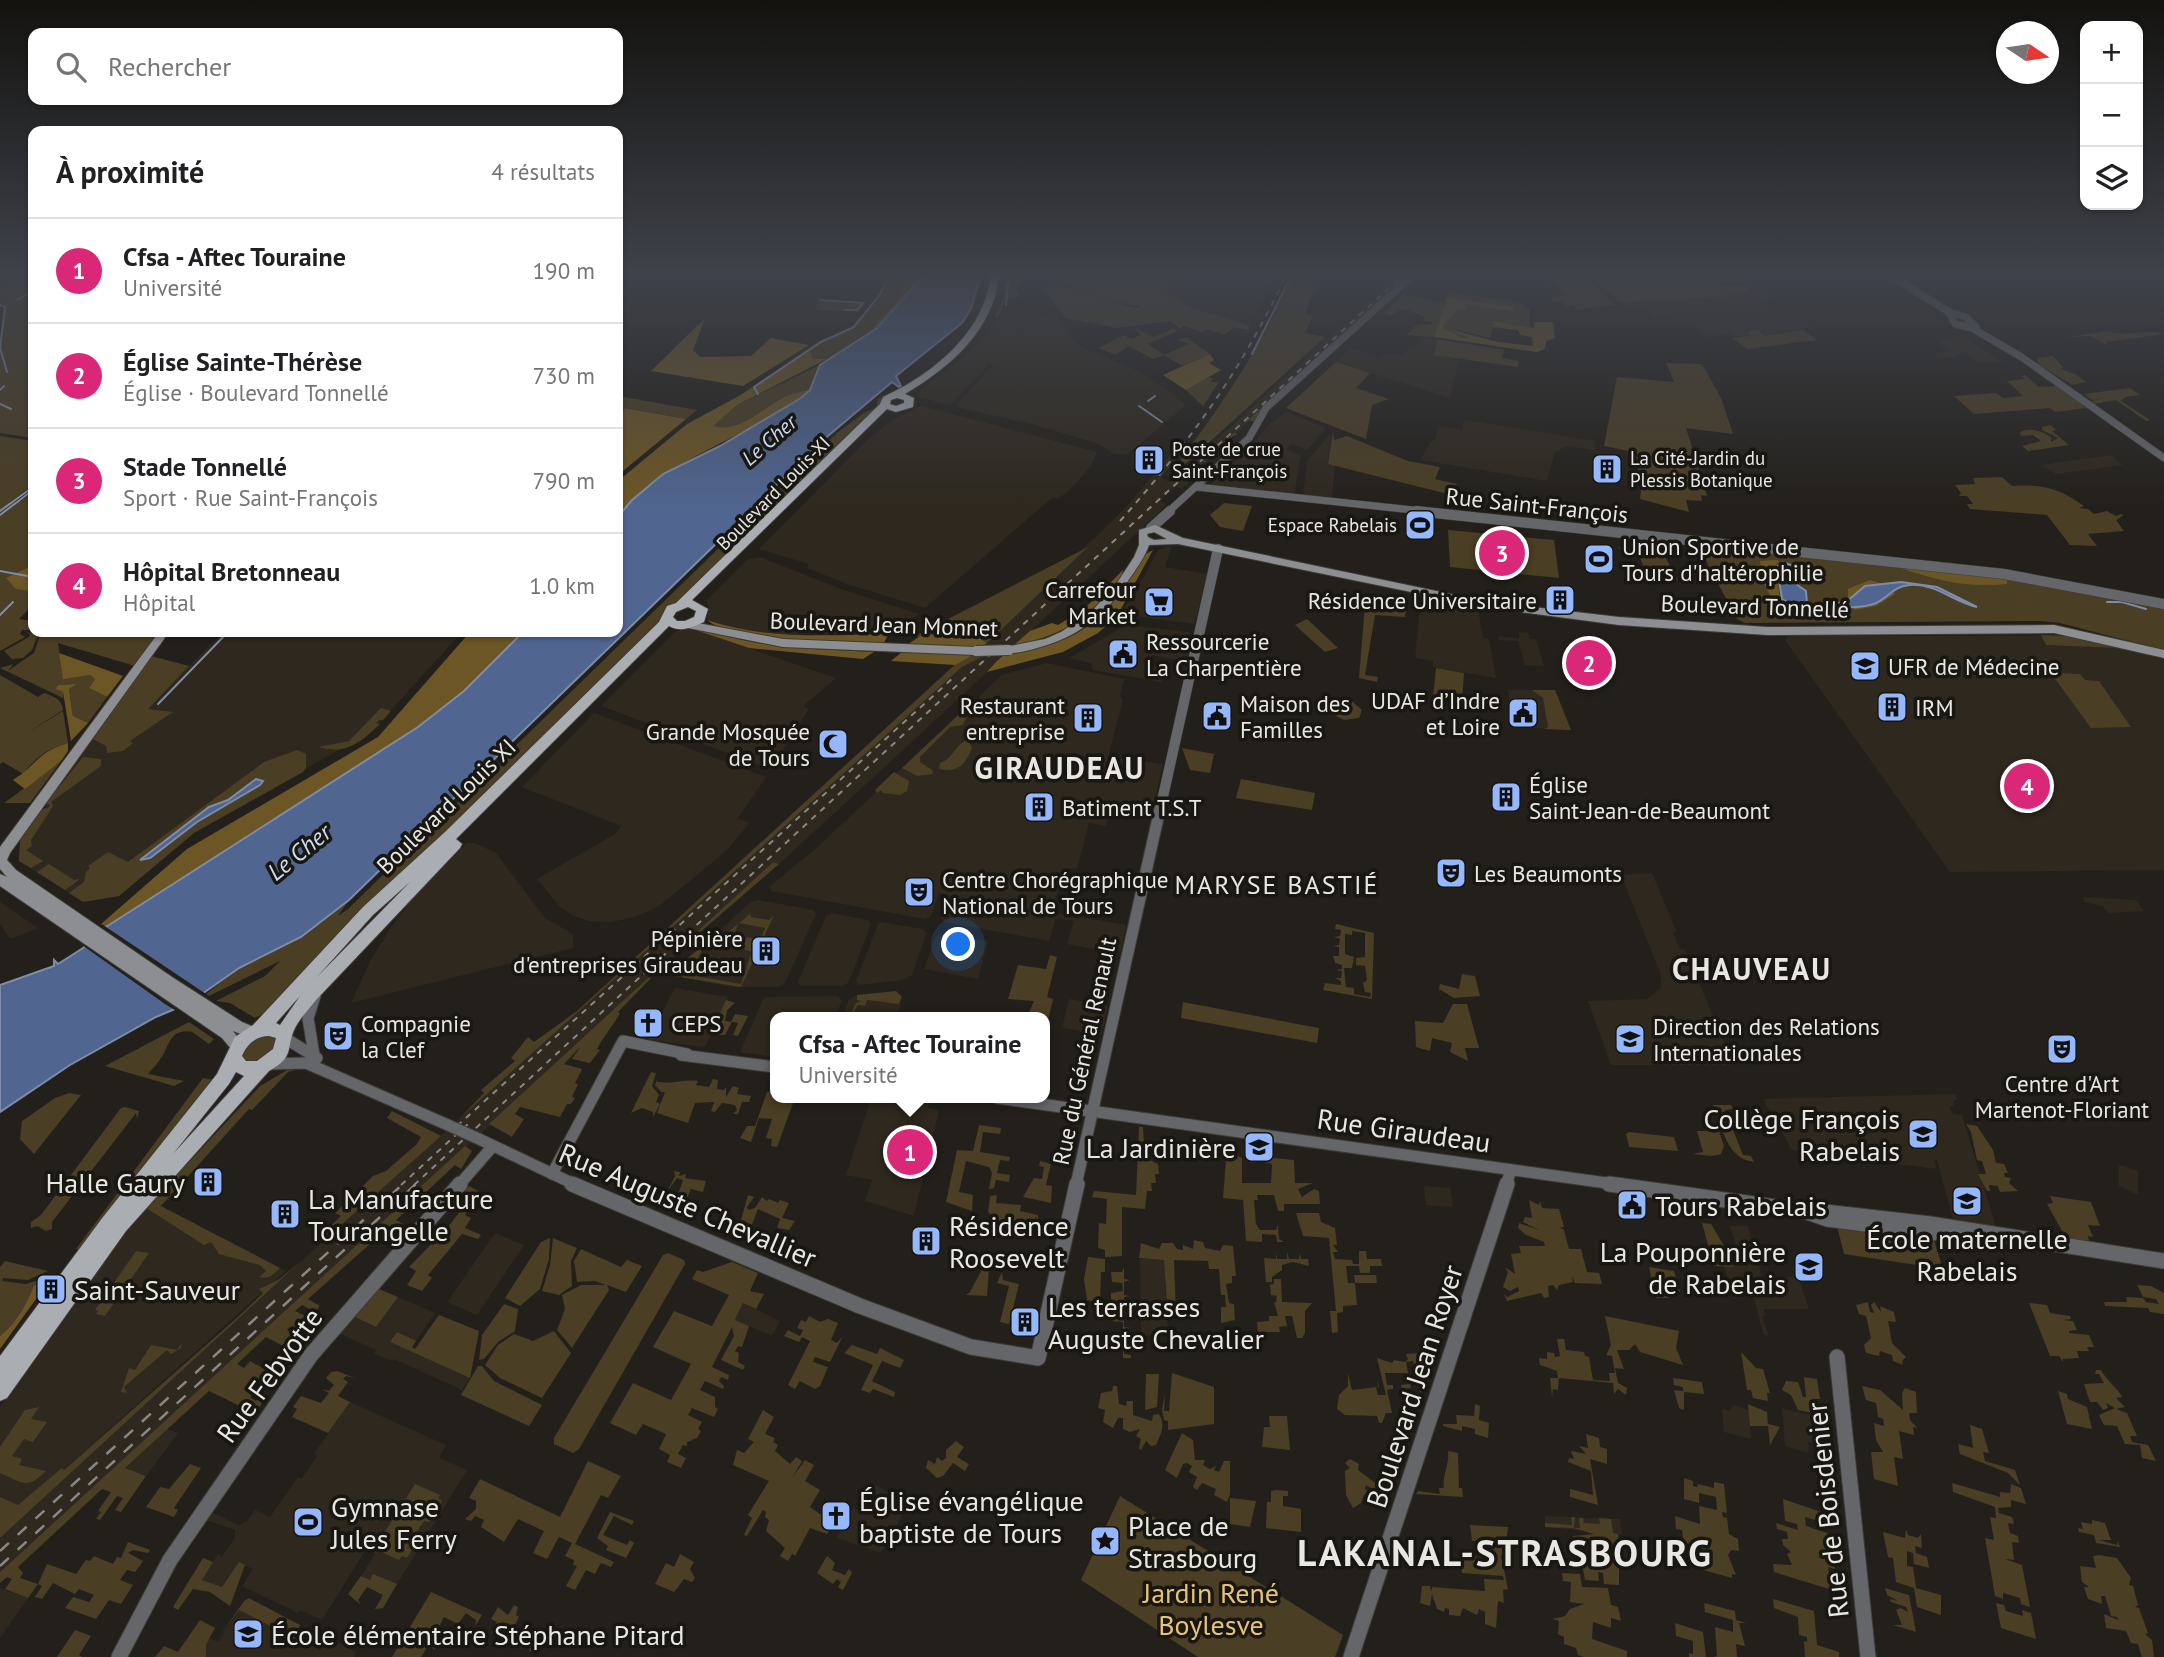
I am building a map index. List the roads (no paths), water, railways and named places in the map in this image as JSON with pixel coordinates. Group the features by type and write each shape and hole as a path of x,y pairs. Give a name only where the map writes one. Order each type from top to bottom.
{"main road":[{"path":"904,396 955,352"},
{"path":"891,407 886,399 904,396 914,390 963,352"},
{"name":"Boulevard Louis-XI","path":"678,623 671,609 682,603 891,407"},
{"name":"Boulevard Louis-XI","path":"701,611 704,595 887,414 891,407"},
{"path":"1151,528 1161,537"},
{"name":"Boulevard Jean Monnet","path":"1134,564 1143,539 1142,532 1151,528"},
{"path":"1143,539 1161,537"},
{"name":"Boulevard Jean Monnet","path":"678,623 783,643 1009,650 1054,640 1087,623 1111,600 1134,564 1161,537"},
{"name":"Boulevard Tonnellé","path":"1161,537 1489,605 1619,621 1767,631 2054,629 2164,654"},
{"path":"682,603 701,611"},
{"path":"678,623 701,611"},
{"name":"Boulevard Jean Monnet","path":"701,611 704,623 724,632"},
{"name":"Boulevard Louis XI","path":"0,1391 120,1225 283,1049 284,1036 290,1021 329,976 434,865 678,623"},
{"name":"Boulevard Louis XI","path":"0,1372 103,1229 237,1053 256,1032 369,911 678,623"},
{"path":"89,933 12,874 1,853 101,724 118,695 160,637"},
{"path":"0,879 89,933 205,1012 256,1032 274,1029 284,1036"},
{"path":"205,1012 227,1034 243,1069 266,1065"}],"street":[{"path":"1151,528 1251,435 1263,411 1329,352"},
{"path":"2013,352 2164,458"},
{"name":"Rue Saint-François","path":"1196,487 1989,572 2164,604"},
{"path":"1161,537 1166,515"},
{"name":"Rue du Général Renault","path":"1038,1358 1218,549"},
{"name":"Boulevard Louis XI","path":"310,1033 310,1008 329,976"},
{"name":"Rue Auguste Chevallier","path":"310,1033 314,1055"},
{"name":"Rue Auguste Chevallier","path":"284,1036 314,1055 327,1071"},
{"path":"552,1174 621,1045 770,1066"},
{"name":"Rue Auguste Chevallier","path":"266,1065 295,1060 327,1071 552,1174 904,1322 971,1347 1038,1358"},
{"name":"Rue Giraudeau","path":"1031,1103 1804,1210 1840,1221 1933,1233 1947,1230 2164,1261"},
{"name":"Rue Febvotte","path":"119,1657 170,1560 312,1355 493,1146"},
{"name":"Boulevard Jean Royer","path":"1351,1657 1511,1170"},
{"name":"Rue de Boisdenier","path":"1837,1357 1868,1657"}],"water":[{"name":"Le Cher","path":"840,352 925,352 896,376 901,386 892,382 822,441 623,634 623,511 663,474 720,446 801,398 810,390 820,365"},
{"path":"1782,562 1797,567 1807,579 1796,584 1806,591 1807,605 1794,606 1782,599 1777,567"},
{"path":"1901,582 1937,587 1977,607 1919,585 1900,587 1876,603 1865,606 1844,607 1827,604 1846,602 1865,586"},
{"name":"Le Cher","path":"518,637 620,637 349,900 301,937 239,968 189,1003 156,1017 70,1065 0,1112 0,985 54,966 54,960 58,964 83,948 106,927 418,727 464,691"},
{"path":"256,779 263,781 197,822 150,858 140,860 209,807 228,800"}],"waterway":[{"path":"1,352 7,372"},
{"path":"758,394 754,387 806,352"},
{"path":"0,390 4,386"},
{"path":"1148,401 1155,396"},
{"path":"0,404 11,409"},
{"path":"1139,406 1162,422"},
{"path":"0,511 28,491"},
{"path":"0,515 28,494"},
{"path":"0,571 28,576"},
{"path":"0,615 13,602"},
{"path":"2107,602 2122,602 2146,609"},
{"path":"158,704 223,637"}],"railway":[{"path":"1120,521 1191,434 1246,352"},
{"path":"414,1185 1319,352"},
{"path":"457,1126 953,678"},
{"path":"401,1185 468,1124"},
{"path":"0,1551 403,1184"},
{"path":"0,1566 416,1184"}],"place":[{"name":"Poste de crue Saint-François","path":"1149,460"},
{"name":"La Cité-Jardin du Plessis Botanique","path":"1607,469"},
{"name":"Espace Rabelais","path":"1420,525"},
{"name":"Stade Tonnellé","path":"1502,553"},
{"name":"Union Sportive de Tours d'haltérophilie","path":"1599,559"},
{"name":"Résidence Universitaire","path":"1560,600"},
{"name":"Carrefour Market","path":"1159,602"},
{"name":"Ressourcerie La Charpentière","path":"1123,654"},
{"name":"Église Sainte-Thérèse","path":"1589,663"},
{"name":"UFR de Médecine","path":"1865,666"},
{"name":"IRM","path":"1892,707"},
{"name":"UDAF d’Indre et Loire","path":"1523,713"},
{"name":"Maison des Familles","path":"1217,716"},
{"name":"Restaurant entreprise","path":"1088,718"},
{"name":"Grande Mosquée de Tours","path":"833,744"},
{"name":"Hôpital Bretonneau","path":"2027,786"},
{"name":"Église Saint-Jean-de-Beaumont","path":"1506,797"},
{"name":"Batiment T.S.T","path":"1039,807"},
{"name":"Les Beaumonts","path":"1451,873"},
{"name":"Centre Chorégraphique National de Tours","path":"919,892"},
{"name":"Pépinière d'entreprises Giraudeau","path":"766,951"},
{"name":"CEPS","path":"648,1023"},
{"name":"Compagnie la Clef","path":"338,1036"},
{"name":"Direction des Relations Internationales","path":"1630,1039"},
{"name":"Centre d'Art Martenot-Floriant","path":"2062,1049"},
{"name":"Collège François Rabelais","path":"1923,1134"},
{"name":"La Jardinière","path":"1259,1147"},
{"name":"Cfsa - Aftec Touraine","path":"910,1152"},
{"name":"Halle Gaury","path":"208,1182"},
{"name":"École maternelle Rabelais","path":"1967,1201"},
{"name":"Tours Rabelais","path":"1632,1205"},
{"name":"La Manufacture Tourangelle","path":"285,1214"},
{"name":"Résidence Roosevelt","path":"926,1241"},
{"name":"La Pouponnière de Rabelais","path":"1809,1267"},
{"name":"Saint-Sauveur","path":"51,1289"},
{"name":"Les terrasses Auguste Chevalier","path":"1025,1322"},
{"name":"Église évangélique baptiste de Tours","path":"836,1516"},
{"name":"Gymnase Jules Ferry","path":"308,1522"},
{"name":"Place de Strasbourg","path":"1105,1541"},
{"name":"École élémentaire Stéphane Pitard","path":"248,1634"}],"district":[{"name":"GIRAUDEAU","path":"1060,767"},
{"name":"MARYSE BASTIÉ","path":"1277,884"},
{"name":"CHAUVEAU","path":"1752,968"},
{"name":"LAKANAL-STRASBOURG","path":"1505,1552"}],"park label":[{"name":"Jardin René Boylesve","path":"1211,1608"}]}
